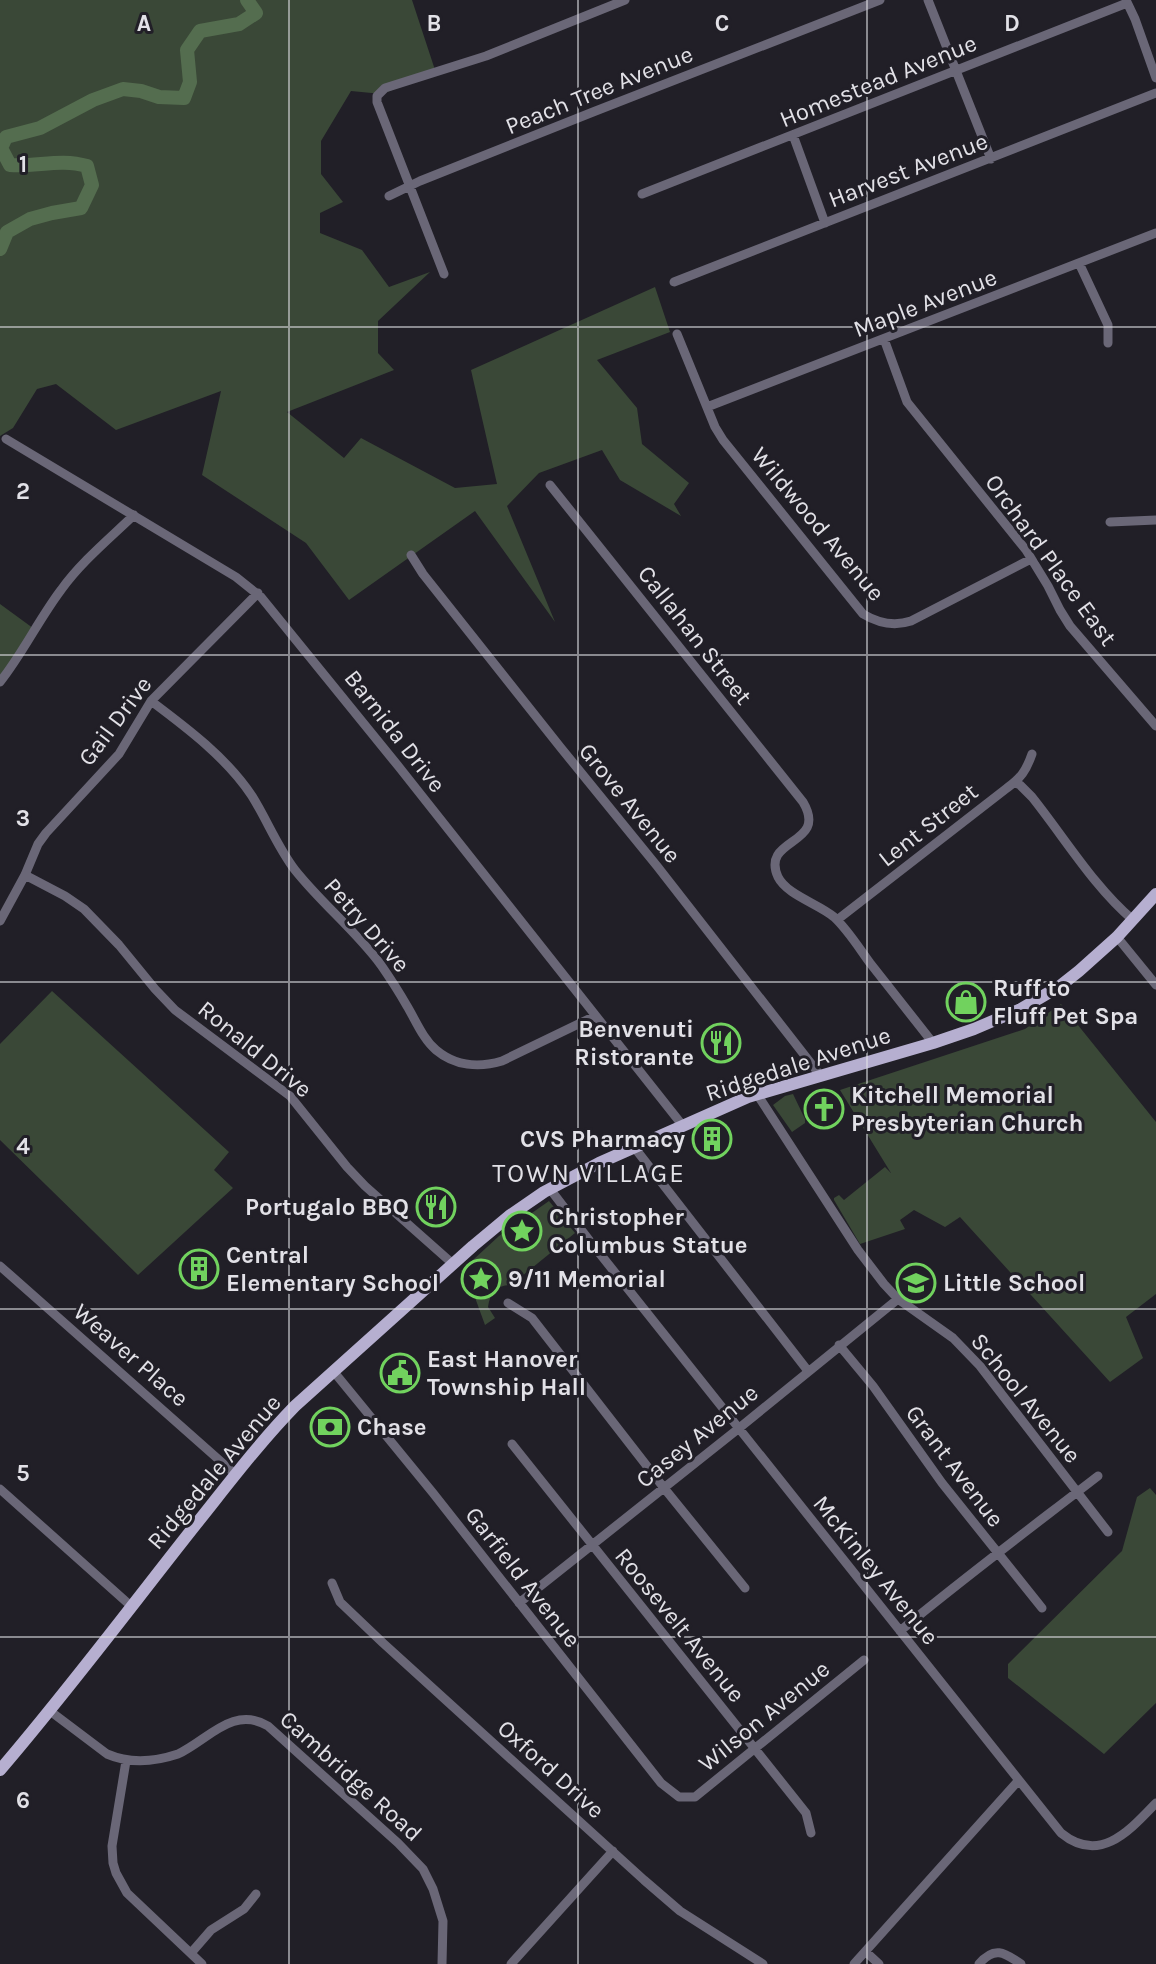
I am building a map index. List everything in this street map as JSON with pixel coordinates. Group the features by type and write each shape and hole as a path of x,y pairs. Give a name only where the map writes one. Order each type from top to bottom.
{"main road":[{"name":"Ridgedale Avenue","path":"0,1770 50,1711 235,1474 289,1411 509,1216 550,1189 599,1163 757,1094 974,1029 1021,1009 1060,986 1117,937 1156,894"}],"street":[{"path":"444,274 377,102 377,96 385,89 486,56 625,0"},
{"name":"Peach Tree Avenue","path":"389,196 593,112 880,0"},
{"path":"928,0 991,159"},
{"path":"1126,2 1135,19 1156,78"},
{"name":"Homestead Avenue","path":"642,194 1126,2"},
{"name":"Harvest Avenue","path":"674,282 1156,93"},
{"path":"793,135 825,223"},
{"name":"Maple Avenue","path":"707,407 1156,233"},
{"path":"1079,263 1108,325 1108,343"},
{"name":"Wildwood Avenue","path":"677,334 715,427 723,440 863,614 873,620 894,624 911,621 1031,559"},
{"name":"Orchard Place East","path":"884,339 907,402 1031,559 1070,626 1156,726"},
{"name":"Barnida Drive","path":"6,439 236,577 258,593 391,756 682,1126"},
{"name":"Callahan Street","path":"550,485 803,802 810,821 807,828 780,851 776,872 786,886 837,920"},
{"path":"0,682 59,592 134,515"},
{"path":"1111,522 1156,520"},
{"name":"Grove Avenue","path":"411,555 423,574 820,1075"},
{"name":"Gail Drive","path":"0,921 46,833 119,754 151,701 258,593"},
{"name":"Petry Drive","path":"151,701 211,750 251,795 291,865 379,962 424,1035 438,1052 458,1062 491,1064 595,1016"},
{"name":"Lent Street","path":"837,920 1016,783 1027,768 1032,754"},
{"path":"1016,783 1032,797 1096,881 1133,920"},
{"name":"Ronald Drive","path":"25,875 84,909 175,1010 290,1096 347,1167 453,1264"},
{"path":"837,920 933,1042"},
{"path":"1117,937 1156,985"},
{"name":"School Avenue","path":"757,1094 858,1250 898,1299 953,1338 979,1366 1108,1532"},
{"path":"634,1147 807,1371"},
{"name":"McKinley Avenue","path":"550,1189 1061,1833 1072,1841 1083,1844 1099,1845 1115,1840 1129,1831 1156,1803"},
{"name":"Weaver Place","path":"0,1266 235,1474"},
{"name":"Casey Avenue","path":"519,1603 898,1299"},
{"path":"508,1303 532,1318 745,1588"},
{"name":"Grant Avenue","path":"839,1345 873,1386 942,1483 1042,1608"},
{"name":"Garfield Avenue","path":"334,1372 433,1493 661,1783 674,1794 686,1798"},
{"name":"Roosevelt Avenue","path":"512,1444 806,1813 811,1833"},
{"path":"900,1631 1098,1476"},
{"path":"0,1489 131,1606"},
{"name":"Oxford Drive","path":"332,1583 340,1602 680,1911 763,1964"},
{"name":"Wilson Avenue","path":"686,1798 695,1797 864,1660"},
{"path":"50,1711 107,1754 126,1761 112,1846 116,1873 127,1893 202,1964"},
{"name":"Cambridge Road","path":"126,1761 145,1761 178,1754 237,1720 253,1719 268,1726 398,1843 423,1869 433,1889 443,1921 442,1964"},
{"path":"855,1964 1019,1780"},
{"path":"515,1963 613,1851"},
{"path":"191,1952 211,1930 244,1909 256,1895"},
{"path":"866,1952 879,1964"},
{"path":"979,1964 987,1955 997,1952 1021,1964"}],"green space":[{"path":"0,0 412,0 436,73 382,94 351,91 321,141 321,174 343,202 320,213 320,233 362,250 389,287 430,272 378,321 378,353 394,370 287,412 344,458 361,438 455,488 497,484 471,370 655,287 670,332 597,360 637,408 642,444 689,483 674,504 681,516 620,480 602,450 539,473 507,506 555,622 475,511 349,600 306,543 202,475 221,391 116,430 56,384 37,389 13,428 0,436"},
{"path":"0,604 37,631 0,676"},
{"path":"52,991 229,1152 214,1170 233,1188 138,1275 0,1140 0,1044"},
{"path":"1061,1004 1156,1122 1156,1294 1126,1317 1143,1358 1110,1382 960,1217 945,1227 914,1210 900,1220 905,1229 860,1244 834,1200 839,1195 844,1200 885,1167 891,1173 840,1090 1025,1029"},
{"path":"793,1094 805,1123 792,1132 773,1105 785,1096"},
{"path":"549,1201 575,1233 511,1285 501,1286 495,1291 488,1307 495,1318 485,1325 469,1281 461,1271 499,1236"},
{"path":"1150,1488 1156,1495 1156,1703 1104,1754 1008,1678 1008,1664 1122,1551 1137,1497"}],"waterway":[{"path":"0,249 7,232 30,219 81,208 92,185 87,166 68,163 10,165 1,148 6,137 40,128 93,100 123,89 159,97 184,98 190,82 187,50 200,31 239,24 256,13 247,0"}],"place":[{"name":"Ruff to Fluff Pet Spa","path":"966,1002"},
{"name":"Benvenuti Ristorante","path":"721,1043"},
{"name":"Kitchell Memorial Presbyterian Church","path":"824,1109"},
{"name":"CVS Pharmacy","path":"712,1139"},
{"name":"Portugalo BBQ","path":"436,1207"},
{"name":"Christopher Columbus Statue","path":"522,1231"},
{"name":"Central Elementary School","path":"199,1269"},
{"name":"9/11 Memorial","path":"481,1279"},
{"name":"Little School","path":"916,1283"},
{"name":"East Hanover Township Hall","path":"400,1373"},
{"name":"Chase","path":"330,1427"}],"district":[{"name":"TOWN VILLAGE","path":"589,1173"}]}
